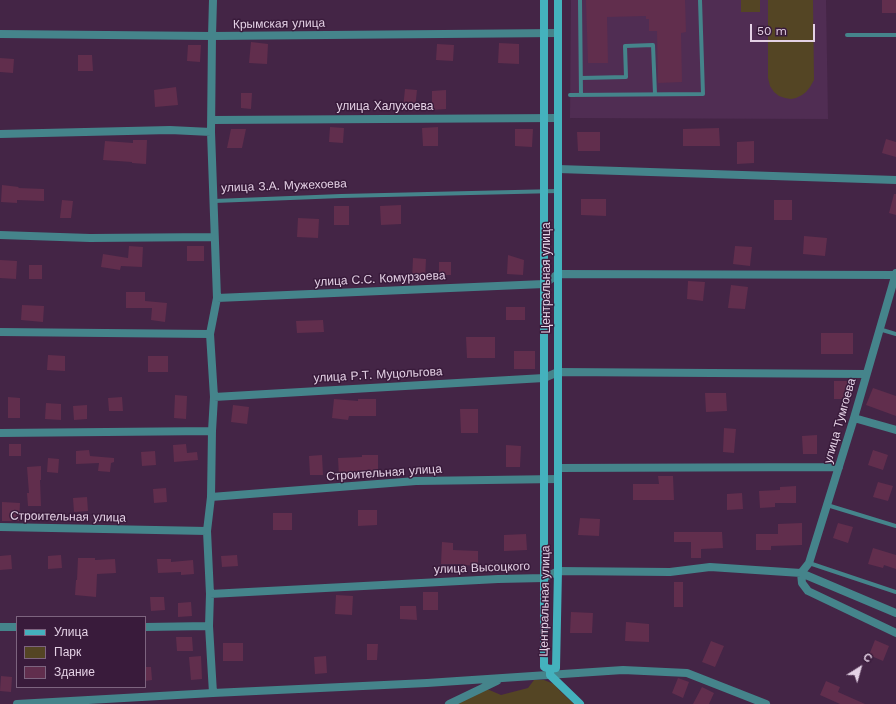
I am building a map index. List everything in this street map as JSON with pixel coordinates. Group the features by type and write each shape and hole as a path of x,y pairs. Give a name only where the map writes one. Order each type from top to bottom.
{"street":[{"path":"213,0 212,132 214,201"},
{"name":"Центральная улица","path":"544,0 544,667 550,672 556,668 558,571 558,0"},
{"name":"Крымская улица","path":"0,34 212,36 558,33"},
{"name":"улица Халухоева","path":"212,120 558,118"},
{"path":"0,134 170,130 212,132"},
{"path":"558,169 896,180"},
{"name":"улица З.А. Мужехоева","path":"213,693 209,626 210,594 207,531 211,497 214,397 210,334 217,298 214,201"},
{"path":"0,235 90,238 214,237"},
{"path":"544,284 558,274 896,274"},
{"name":"улица Тумгоева","path":"801,573 809,563 854,418 896,274"},
{"name":"улица С.С. Комурзоева","path":"217,298 544,284"},
{"path":"0,332 210,334"},
{"path":"558,372 866,374"},
{"name":"улица Р.Т. Муцольгова","path":"214,397 544,378 558,372"},
{"path":"854,418 896,430"},
{"path":"0,433 212,431"},
{"path":"558,468 839,467"},
{"name":"Строительная улица","path":"211,497 416,481 558,479"},
{"name":"Строительная улица","path":"0,527 207,531"},
{"name":"улица Высоцкого","path":"210,594 498,579 544,578 558,571 670,572 710,567 801,573 896,613"},
{"path":"801,573 802,583 808,591 896,632"},
{"path":"146,627 209,626"},
{"path":"0,627 16,627"},
{"path":"17,704 213,693 428,684 500,679 550,672 623,670 687,673 766,704"},
{"path":"550,672 580,704"},
{"path":"449,704 500,679"}],"lane":[{"path":"580,0 581,95"},
{"path":"570,95 703,94 700,0"},
{"path":"847,35 896,35"},
{"path":"581,78 626,77 625,46 653,45 655,94"},
{"name":"улица З.А. Мужехоева","path":"214,201 341,196 558,191"},
{"path":"879,329 896,334"},
{"path":"827,505 896,526"},
{"path":"809,563 896,592"}],"shaded area":[{"path":"571,0 826,0 828,119 570,118"}],"green space":[{"path":"741,0 760,0 760,12 741,12"},
{"path":"768,0 813,0 814,80 806,92 796,98 791,99 779,96 770,86 768,78"},
{"path":"534,680 544,680 554,684 574,704 453,704 487,689 501,695 528,688"}],"building":[{"path":"586,0 685,0 686,32 681,33 682,82 658,83 657,31 649,31 649,19 646,19 646,16 607,17 608,63 588,63"},
{"path":"882,0 896,0 896,13 882,13"},
{"path":"251,42 268,44 267,64 249,63"},
{"path":"499,43 519,44 519,64 498,63"},
{"path":"437,44 454,45 453,61 436,60"},
{"path":"188,45 201,45 200,62 187,61"},
{"path":"78,55 92,55 93,71 78,71"},
{"path":"0,58 14,59 13,73 0,72"},
{"path":"176,87 178,105 155,107 154,90"},
{"path":"405,89 417,90 415,109 403,108"},
{"path":"446,90 446,109 432,110 432,91"},
{"path":"241,93 252,93 251,109 241,108"},
{"path":"330,127 344,128 343,143 329,142"},
{"path":"438,127 438,146 423,146 422,128"},
{"path":"719,128 720,146 683,146 683,129"},
{"path":"231,129 246,129 242,148 227,148"},
{"path":"515,129 533,129 532,147 515,146"},
{"path":"577,132 600,132 600,151 578,151"},
{"path":"886,139 896,142 896,157 882,153"},
{"path":"133,140 147,140 146,164 103,160 105,141 133,143"},
{"path":"754,141 754,163 737,164 737,142"},
{"path":"2,185 19,187 18,188 44,189 44,201 17,200 17,203 1,202"},
{"path":"894,194 896,194 896,215 889,213"},
{"path":"581,199 606,199 606,216 581,215"},
{"path":"62,200 73,201 71,218 60,218"},
{"path":"774,200 792,200 792,220 774,220"},
{"path":"401,205 401,224 381,225 380,206"},
{"path":"334,206 349,206 349,225 334,225"},
{"path":"298,218 319,219 318,238 297,237"},
{"path":"804,236 827,238 825,256 803,254"},
{"path":"129,246 143,247 142,267 121,266 120,270 101,267 103,254 128,258"},
{"path":"187,246 204,246 204,261 187,261"},
{"path":"735,246 752,247 750,266 733,264"},
{"path":"508,255 524,260 523,275 507,274"},
{"path":"413,258 426,259 425,280 412,279"},
{"path":"0,260 17,261 16,279 0,278"},
{"path":"439,262 451,262 451,275 439,275"},
{"path":"29,265 42,265 42,279 29,279"},
{"path":"688,281 705,282 703,301 687,299"},
{"path":"731,285 748,287 745,309 728,308"},
{"path":"126,292 145,292 145,301 167,303 165,322 151,320 152,308 126,308"},
{"path":"22,305 44,306 43,322 21,320"},
{"path":"506,307 525,307 525,320 506,320"},
{"path":"323,320 324,332 297,333 296,321"},
{"path":"821,333 853,333 853,354 821,354"},
{"path":"466,337 495,337 495,358 467,358"},
{"path":"514,351 535,351 535,369 514,369"},
{"path":"48,355 65,356 65,371 47,370"},
{"path":"148,356 168,356 168,372 148,372"},
{"path":"834,381 847,381 847,399 834,399"},
{"path":"873,388 896,396 896,416 866,405"},
{"path":"705,393 726,393 727,411 706,412"},
{"path":"175,395 187,396 186,419 174,418"},
{"path":"8,397 20,398 20,418 8,418"},
{"path":"122,397 123,411 109,411 108,398"},
{"path":"334,399 358,401 358,399 376,399 376,416 349,416 348,420 332,418"},
{"path":"46,403 61,404 61,420 45,419"},
{"path":"87,405 87,419 74,420 73,406"},
{"path":"233,405 249,407 247,424 231,422"},
{"path":"460,409 478,409 478,433 461,433"},
{"path":"724,428 736,429 734,453 723,452"},
{"path":"817,435 817,454 803,454 802,436"},
{"path":"9,444 21,444 21,456 9,456"},
{"path":"186,444 187,453 197,452 198,460 174,462 173,445"},
{"path":"506,445 521,446 520,467 506,467"},
{"path":"89,450 90,456 114,458 114,462 111,463 110,472 98,471 99,463 76,464 76,451"},
{"path":"873,450 888,455 883,470 868,465"},
{"path":"155,451 156,465 142,466 141,452"},
{"path":"322,455 323,475 310,475 309,456"},
{"path":"362,455 378,455 378,476 339,477 338,458 362,457"},
{"path":"48,458 59,459 58,473 47,472"},
{"path":"41,466 41,506 28,506 27,493 29,493 27,467"},
{"path":"658,476 673,476 674,500 633,500 633,484 659,484"},
{"path":"878,482 893,486 888,501 873,497"},
{"path":"796,486 796,503 775,503 775,507 760,508 759,491 780,490 780,487"},
{"path":"166,488 167,502 154,503 153,489"},
{"path":"742,493 743,509 727,510 727,494"},
{"path":"87,497 88,511 74,512 73,498"},
{"path":"2,502 20,503 19,521 2,521"},
{"path":"358,510 377,510 377,525 358,526"},
{"path":"273,513 292,513 292,530 273,530"},
{"path":"580,518 600,519 599,536 578,535"},
{"path":"802,523 802,545 771,546 771,550 756,550 756,534 778,534 778,524"},
{"path":"838,523 853,527 848,543 833,538"},
{"path":"674,532 722,532 723,548 701,549 701,558 691,558 691,542 674,542"},
{"path":"526,534 527,550 504,551 504,535"},
{"path":"442,542 453,543 453,550 478,551 478,566 441,564"},
{"path":"873,548 896,555 896,569 884,565 883,568 868,564"},
{"path":"11,555 12,569 0,570 0,556"},
{"path":"61,555 62,568 48,569 48,556"},
{"path":"237,555 238,566 222,567 221,556"},
{"path":"78,558 95,558 95,560 115,559 116,573 97,574 96,597 75,595"},
{"path":"157,559 171,559 171,562 193,560 194,574 181,575 181,572 158,573"},
{"path":"674,582 683,582 683,607 674,607"},
{"path":"423,592 438,592 438,610 423,610"},
{"path":"336,595 353,596 352,615 335,614"},
{"path":"150,597 164,597 165,610 151,611"},
{"path":"191,602 192,616 178,617 178,603"},
{"path":"400,606 416,606 417,620 400,619"},
{"path":"571,612 593,613 592,633 570,633"},
{"path":"626,622 649,624 649,642 625,641"},
{"path":"176,637 192,637 193,651 177,651"},
{"path":"875,640 889,646 883,661 869,655"},
{"path":"711,641 724,646 715,667 702,662"},
{"path":"223,643 243,643 243,661 223,661"},
{"path":"367,644 378,644 377,660 367,660"},
{"path":"201,656 202,679 191,680 189,657"},
{"path":"326,656 327,673 315,674 314,657"},
{"path":"146,667 151,667 152,680 146,681"},
{"path":"1,676 12,677 11,692 0,691"},
{"path":"678,678 689,682 683,698 672,693"},
{"path":"826,681 840,687 838,692 865,704 840,704 820,695"},
{"path":"702,687 714,693 709,704 693,704"}]}
